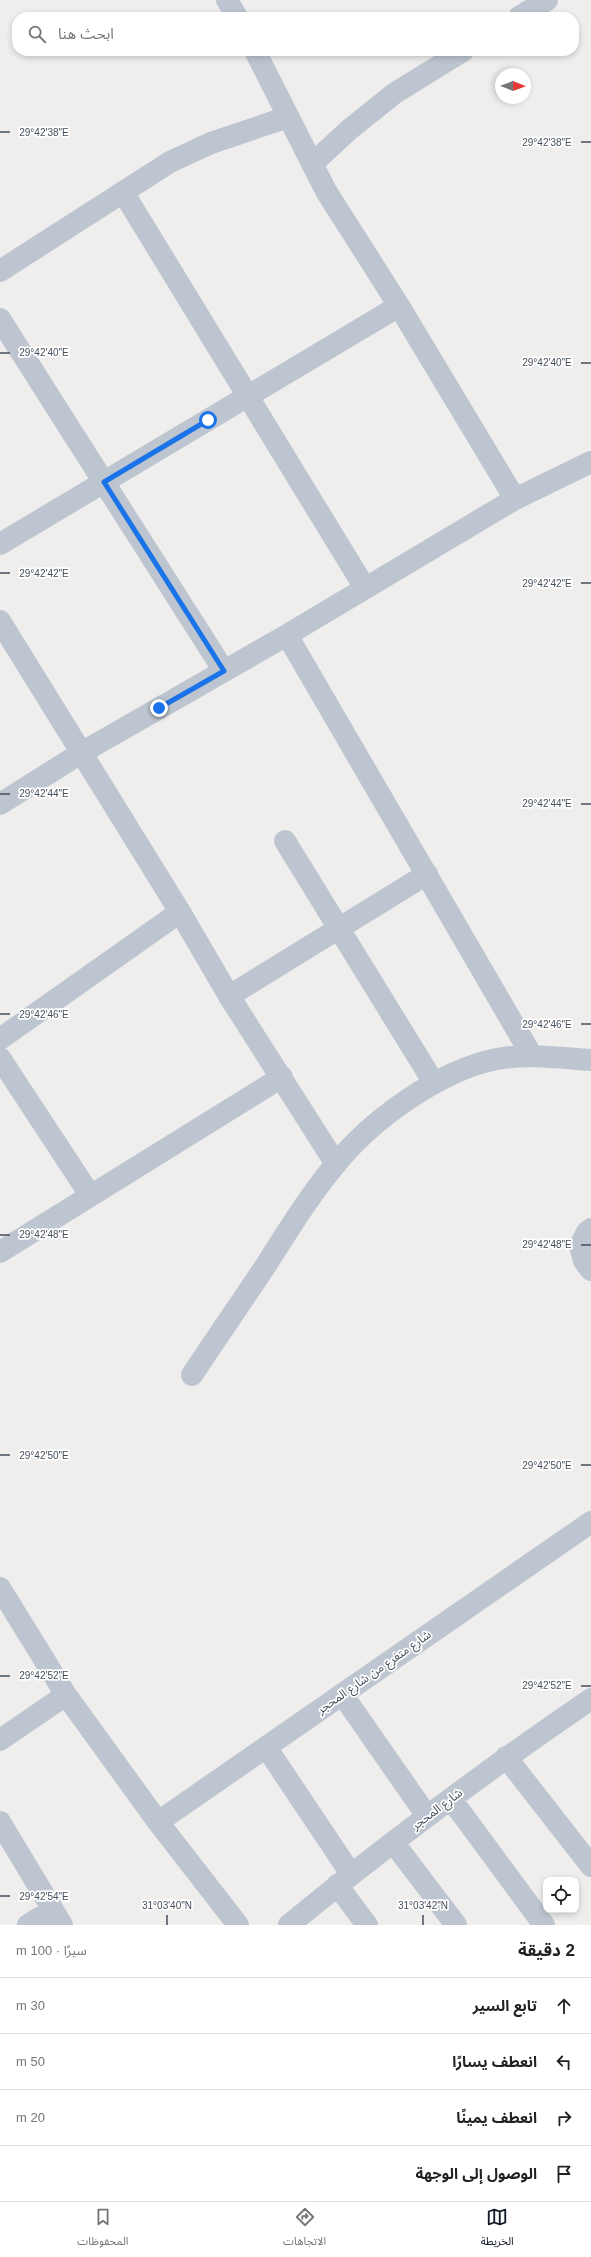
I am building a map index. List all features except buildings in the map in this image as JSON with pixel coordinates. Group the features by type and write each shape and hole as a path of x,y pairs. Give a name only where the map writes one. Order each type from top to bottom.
{"street":[{"path":"227,0 234,12"},
{"path":"527,12 547,0"},
{"path":"258,56 326,192 399,306 515,499"},
{"path":"312,164 350,129 394,93 455,56"},
{"path":"0,271 170,162 211,143 288,117"},
{"path":"123,192 365,588"},
{"path":"0,544 399,306"},
{"path":"0,320 224,671"},
{"path":"0,804 82,753 287,635 515,499 591,462"},
{"path":"0,621 180,912 229,996 336,1164"},
{"path":"287,635 532,1056"},
{"path":"285,841 434,1083"},
{"path":"229,996 427,874"},
{"path":"0,1039 180,912"},
{"path":"192,1375 306,1203 336,1164 378,1123 403,1103 434,1083 462,1070 497,1059 532,1056 591,1060"},
{"path":"0,1058 90,1195"},
{"path":"0,1252 282,1077"},
{"path":"591,1229 587,1232 580,1246 584,1261 591,1270"},
{"name":"شارع متفرع من شارع المحجر","path":"158,1822 591,1522"},
{"path":"0,1588 66,1695 158,1822 238,1925"},
{"path":"342,1694 427,1816"},
{"path":"0,1740 66,1695"},
{"name":"شارع المحجر","path":"289,1925 393,1842 506,1757 591,1700"},
{"path":"266,1747 344,1880 368,1925"},
{"path":"506,1757 591,1866"},
{"path":"450,1799 544,1925"},
{"path":"0,1822 57,1917 28,1925"},
{"path":"393,1842 456,1925"}],"route":[{"path":"159,708 224,671 104,482 208,420"}]}
